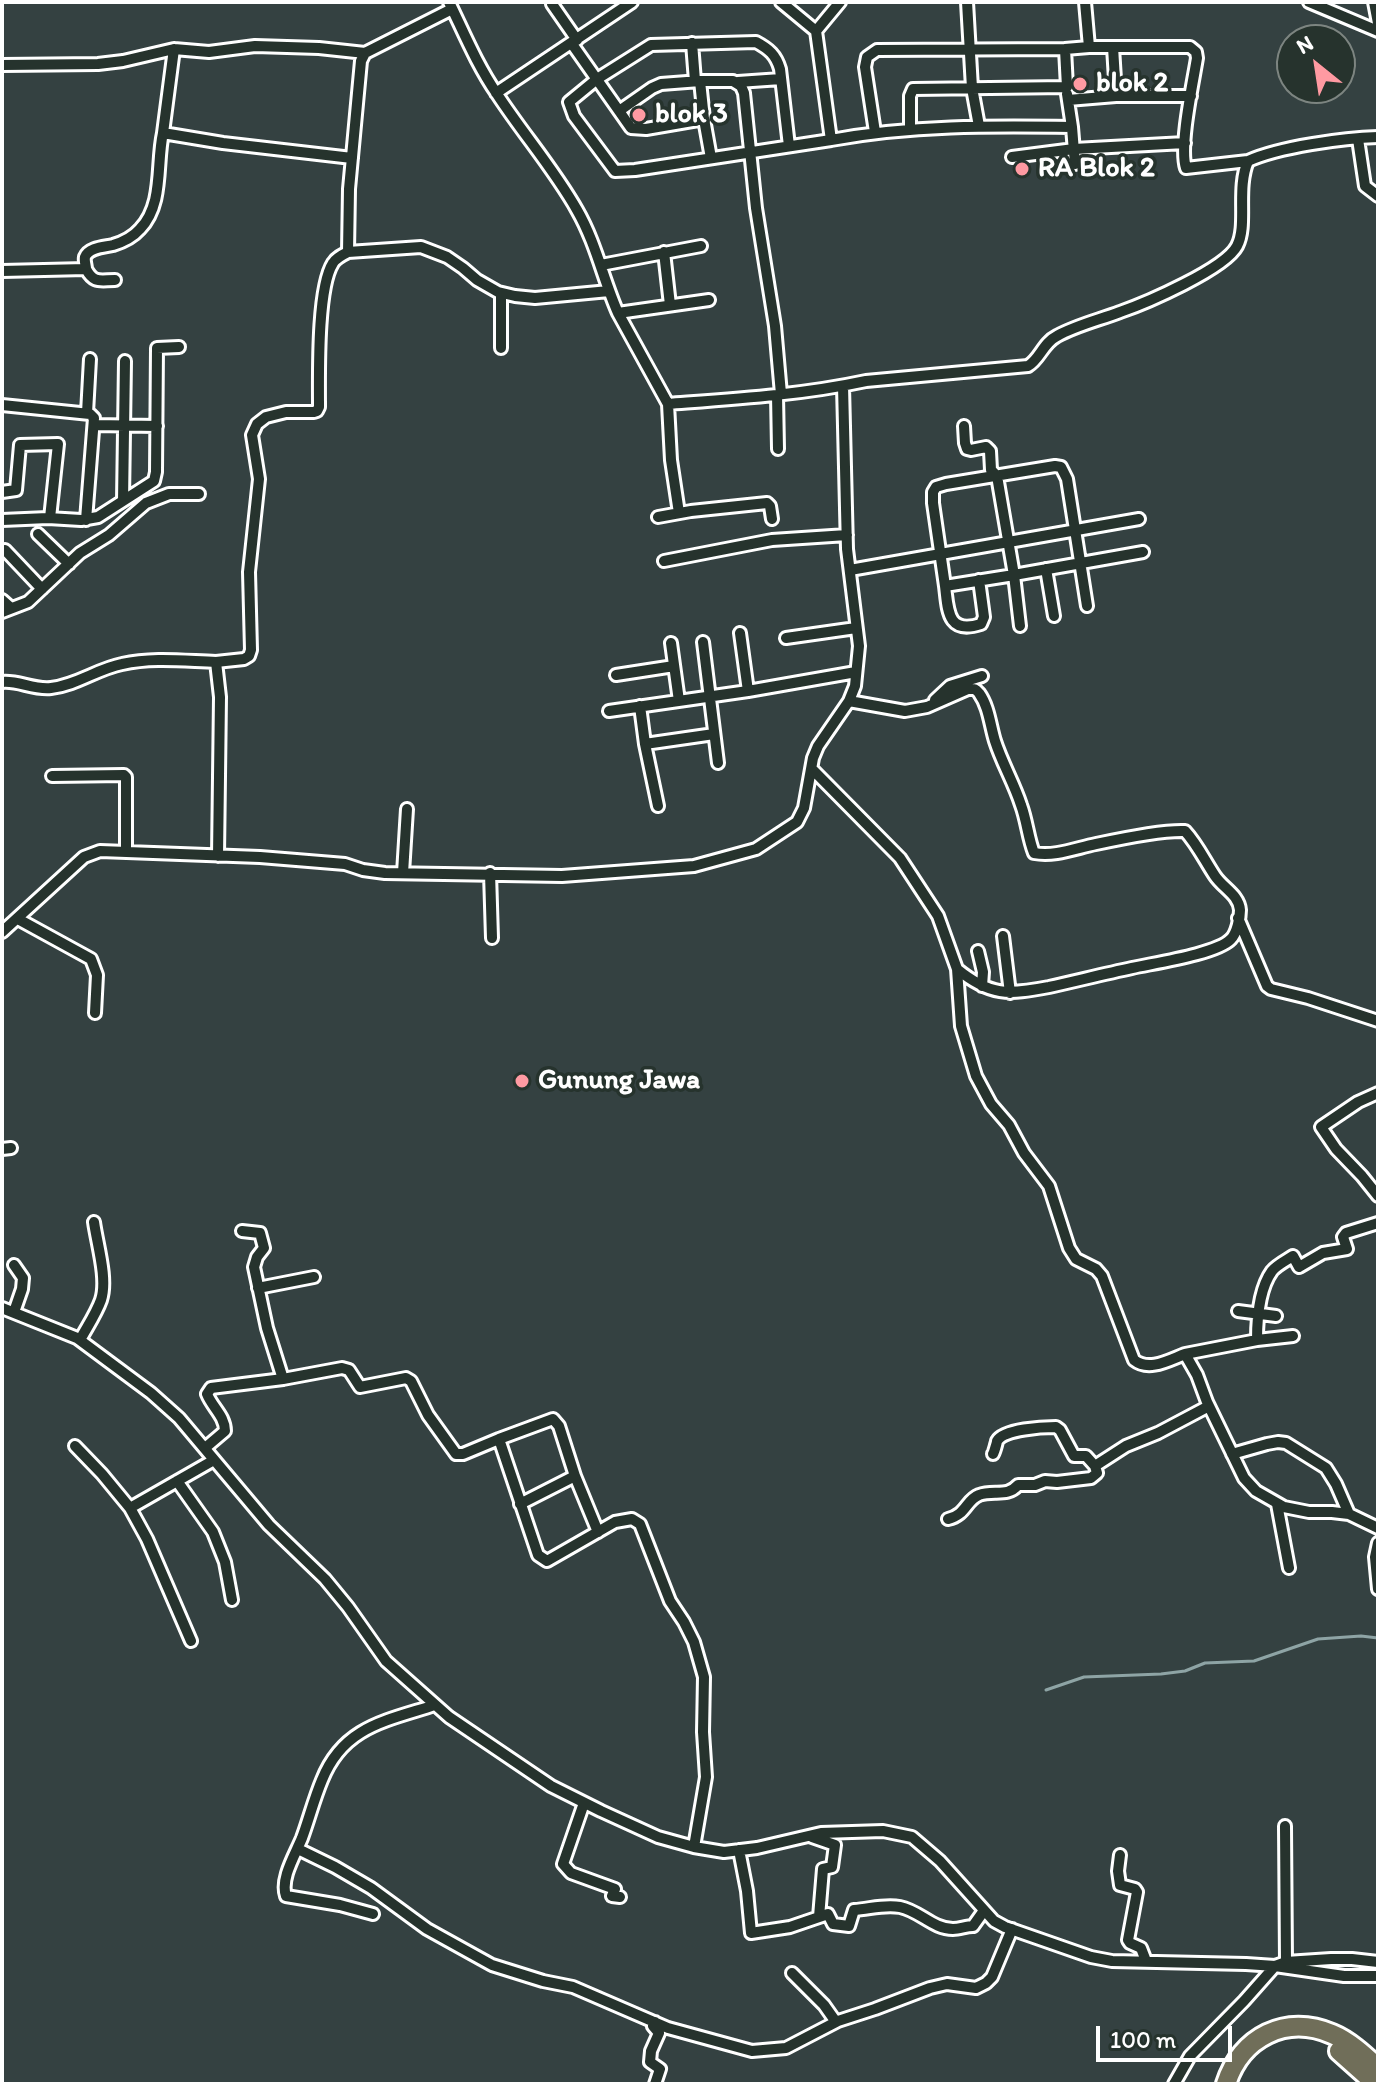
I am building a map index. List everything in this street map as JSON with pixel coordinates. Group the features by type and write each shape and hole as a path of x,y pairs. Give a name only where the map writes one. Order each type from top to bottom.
{"highway":[{"path":"1226,2084 1241,2053 1253,2042 1271,2031 1293,2027 1313,2028 1349,2043 1375,2074"},
{"path":"1238,2084 1256,2054 1279,2041 1296,2036 1316,2038 1375,2074"}],"street":[{"path":"496,93 632,2"},
{"path":"781,2 816,31 831,140"},
{"path":"816,31 840,2"},
{"path":"967,2 972,88 979,126"},
{"path":"1085,2 1089,47"},
{"path":"1309,2 1378,31"},
{"path":"1374,2 1378,23"},
{"path":"552,3 597,79 631,128 704,119"},
{"path":"2,65 98,64 174,49 209,52 275,45 365,53 450,5 470,49 496,93 577,209 618,313 668,404 671,460 679,513"},
{"path":"789,146 777,58 756,42 651,45 597,79 569,102 574,116 615,171 749,153 875,132 979,126 1072,127"},
{"path":"692,43 711,158"},
{"path":"1113,47 1116,96"},
{"path":"875,132 865,67 867,57 877,50 1190,47 1197,58 1185,143 1184,166 1188,169 1248,161 1301,147 1378,137"},
{"path":"115,280 91,278 86,269 85,256 133,236 151,212 158,185 174,49"},
{"path":"1065,49 1075,164"},
{"path":"348,252 347,215 359,69 365,53"},
{"path":"619,111 661,84 781,79"},
{"path":"738,82 744,93 763,260 775,326 778,449"},
{"path":"910,129 910,96 913,89 1067,87"},
{"path":"1068,100 1116,96 1191,96"},
{"path":"163,133 352,158"},
{"path":"1358,139 1365,186 1378,196"},
{"path":"1012,157 1074,149 1185,143"},
{"path":"668,404 1028,366 1052,338 1121,312 1219,264 1233,252 1239,241 1241,187 1248,161"},
{"path":"601,265 701,246"},
{"path":"2,682 48,688 71,684 121,664 173,659 216,662 249,656 249,572 259,479 252,435 257,424 266,417 286,412 317,411 319,407 320,338 327,278 334,261 348,252 421,247 447,257 477,280 501,293 535,298 609,291"},
{"path":"664,252 670,305"},
{"path":"2,271 86,269"},
{"path":"501,293 501,348"},
{"path":"618,313 709,300"},
{"path":"2,520 86,520 98,517 154,481 157,348 179,347"},
{"path":"87,413 90,359"},
{"path":"123,501 125,361"},
{"path":"2,932 84,857 100,851 260,857 345,864 363,870 403,873 562,876 694,866 756,849 797,822 804,808 818,746 849,701 855,686 859,646 847,535 843,386"},
{"path":"2,405 87,413 94,418 86,520"},
{"path":"94,425 157,426"},
{"path":"964,426 967,449 988,448 990,451 991,470 997,476 1014,575 1020,626"},
{"path":"2,492 16,490 20,445 58,444 50,518"},
{"path":"979,580 984,617 981,624 961,627 948,615 933,503 936,487 1061,467 1067,479 1087,606"},
{"path":"2,600 6,610 28,602 80,553 109,535 146,503 169,494 199,494"},
{"path":"658,517 767,503 772,519"},
{"path":"850,570 1139,519"},
{"path":"38,534 69,564"},
{"path":"664,561 772,540 847,535"},
{"path":"5,550 42,589"},
{"path":"945,586 1143,552"},
{"path":"1046,569 1054,616"},
{"path":"786,638 856,628"},
{"path":"740,633 748,691"},
{"path":"703,642 718,763"},
{"path":"671,643 679,701"},
{"path":"216,662 220,697 218,856"},
{"path":"616,675 674,666"},
{"path":"609,711 856,672"},
{"path":"927,707 950,686 982,676"},
{"path":"849,701 905,711 927,707 968,689 978,691 1002,762 1021,804 1034,853 1053,854 1098,843 1185,831 1195,841 1199,853 1221,883 1236,898 1240,908 1235,933 1219,946 1180,958 1026,992 995,991 957,969"},
{"path":"640,706 658,806"},
{"path":"645,744 714,734"},
{"path":"812,769 900,858 938,916 957,969 961,1026 976,1076 991,1104 1009,1125 1024,1153 1049,1186 1069,1248 1076,1259 1096,1269 1102,1276 1134,1360 1140,1365 1150,1366 1185,1354 1293,1336"},
{"path":"52,776 121,773 126,777 126,852"},
{"path":"403,873 407,809"},
{"path":"490,873 492,938"},
{"path":"1238,918 1271,989 1378,1021"},
{"path":"18,919 91,959 97,975 95,1013"},
{"path":"1003,936 1010,993"},
{"path":"978,951 983,972 982,986"},
{"path":"1378,1093 1358,1102 1321,1127 1378,1196"},
{"path":"80,1340 104,1289 94,1222"},
{"path":"1257,1340 1258,1312 1272,1270 1293,1256 1299,1267 1323,1253 1347,1249 1343,1237 1346,1233 1378,1223"},
{"path":"242,1231 255,1231 263,1238 264,1248 254,1267 267,1328 283,1379"},
{"path":"14,1265 23,1278 14,1312"},
{"path":"258,1288 314,1277"},
{"path":"2,1308 80,1340 151,1393 179,1418 269,1525 341,1597 386,1661 449,1717 551,1786 584,1803 658,1837 724,1852 757,1848 821,1833 883,1831 912,1837 940,1861 994,1921 1091,1957 1112,1961 1280,1964 1352,1959 1378,1962"},
{"path":"1238,1311 1276,1316"},
{"path":"1185,1354 1244,1478 1256,1491 1277,1504 1309,1512 1349,1514 1378,1528"},
{"path":"205,1448 225,1431 225,1423 207,1394 211,1388 342,1368 349,1370 360,1387 406,1378 411,1381 428,1415 456,1454 553,1419 559,1426 598,1532"},
{"path":"1095,1466 1126,1446 1209,1406"},
{"path":"948,1519 962,1513 975,1496 984,1493 1007,1493 1018,1485 1091,1478 1097,1473 1086,1456 1074,1456 1056,1427 1006,1434 997,1441 993,1454"},
{"path":"499,1439 538,1555 547,1561 615,1522 632,1519 640,1524 670,1601 694,1642 704,1677 703,1747 707,1769 694,1847"},
{"path":"1232,1454 1267,1444 1286,1443 1326,1468 1349,1514"},
{"path":"75,1446 130,1508 147,1539 191,1641"},
{"path":"130,1508 214,1460"},
{"path":"520,1504 575,1476"},
{"path":"177,1481 213,1532 225,1562 232,1600"},
{"path":"1277,1504 1289,1568"},
{"path":"1378,1543 1375,1557 1378,1589"},
{"path":"373,1914 286,1896 286,1878 321,1782 338,1750 354,1736 379,1723 435,1705"},
{"path":"584,1803 563,1864 571,1873 615,1889 612,1896 620,1897"},
{"path":"1174,2084 1190,2056 1280,1964 1285,1826"},
{"path":"810,1836 835,1845 832,1867 823,1869 819,1917"},
{"path":"298,1849 371,1888 427,1929 492,1965 573,1987 668,2028 752,2051 797,2045 836,2022 941,1985 976,1988 992,1977 1012,1929"},
{"path":"739,1850 751,1933 790,1927 828,1914 833,1924 849,1926 854,1910 887,1905 911,1910 930,1922 952,1929 973,1926 983,1912"},
{"path":"1120,1855 1120,1885 1137,1892 1128,1940 1141,1948 1146,1961"},
{"path":"1280,1964 1344,1976 1378,1976"},
{"path":"792,1973 824,2005 836,2022"},
{"path":"655,2022 654,2028 659,2033 650,2062 660,2069 655,2084"}],"waterway":[{"path":"1046,1690 1084,1677 1161,1674 1185,1671 1205,1663 1254,1661 1318,1639 1378,1638"}],"place":[{"name":"blok 2","path":"1080,84"},
{"name":"blok 3","path":"639,115"},
{"name":"RA Blok 2","path":"1022,169"},
{"name":"Gunung Jawa","path":"522,1081"}]}
